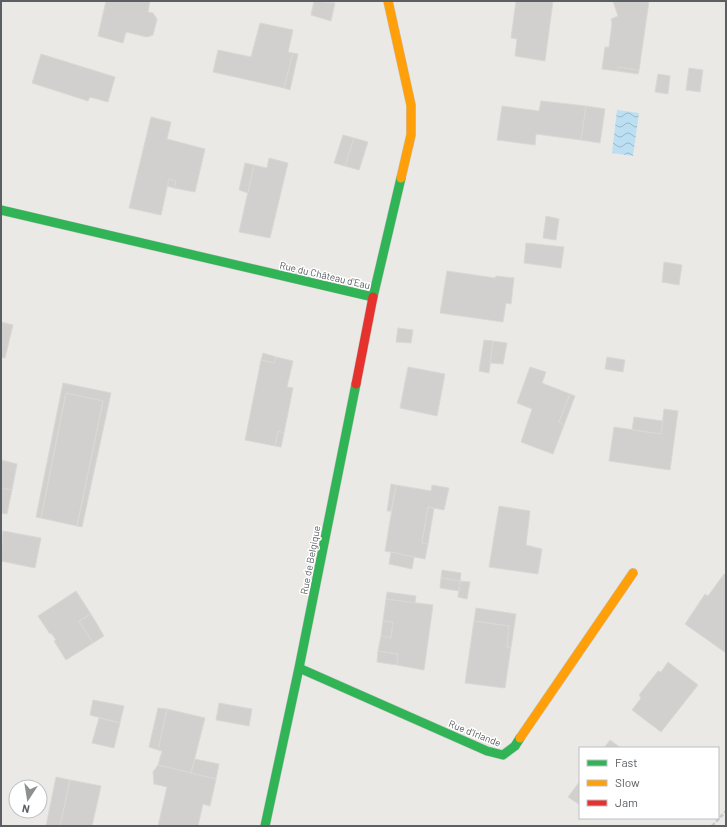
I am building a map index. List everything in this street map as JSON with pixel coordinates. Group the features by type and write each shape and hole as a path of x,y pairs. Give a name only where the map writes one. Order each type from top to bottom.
{"street":[{"name":"Rue du Château d'Eau","path":"1,210 373,297 411,135 411,105 388,1"},
{"name":"Rue de Belgique","path":"265,826 299,668 373,297"},
{"name":"Rue d'Irlande","path":"299,668 480,748 503,755 515,746 633,573"}],"path":[{"path":"719,818 726,811"}],"water":[{"path":"617,110 639,113 633,156 612,153"}],"building":[{"path":"106,1 150,1 148,12 153,13 157,19 153,35 147,37 126,32 123,43 98,36"},
{"path":"314,1 335,3 331,21 311,15"},
{"path":"516,1 553,1 545,61 515,56 517,39 511,38"},
{"path":"613,1 649,1 639,70 618,67 617,71 602,69 605,47 609,47 612,23 611,19 618,16"},
{"path":"260,23 293,30 288,52 293,53 284,88 213,72 218,50 251,57"},
{"path":"293,53 298,54 290,90 284,88"},
{"path":"41,54 115,77 108,102 90,97 88,101 32,83"},
{"path":"618,67 639,70 638,74 617,71"},
{"path":"689,68 703,70 700,92 686,90"},
{"path":"658,74 670,76 668,94 655,92"},
{"path":"541,101 586,106 581,140 536,134 535,145 497,140 502,106 539,111"},
{"path":"586,106 605,109 600,143 581,140"},
{"path":"151,117 171,122 167,139 205,149 195,192 174,188 176,181 169,179 161,215 129,208"},
{"path":"343,135 354,138 345,166 334,163"},
{"path":"354,138 368,142 359,170 345,166"},
{"path":"269,158 288,163 270,238 239,232 254,165 267,168"},
{"path":"245,163 254,165 248,193 239,190"},
{"path":"169,179 176,181 174,188 167,186"},
{"path":"546,216 559,219 556,240 543,238"},
{"path":"526,243 564,247 561,268 524,263"},
{"path":"664,262 682,265 679,285 662,282"},
{"path":"447,271 495,278 496,276 514,278 511,304 506,303 503,322 440,313"},
{"path":"1,322 13,325 5,358 1,357"},
{"path":"398,328 413,330 411,343 396,342"},
{"path":"484,340 493,341 489,373 479,371"},
{"path":"493,341 507,343 503,364 490,363"},
{"path":"263,353 276,357 274,363 261,360"},
{"path":"276,357 293,361 287,387 293,388 284,433 278,431 275,446 245,440 261,360 274,363"},
{"path":"607,357 625,360 623,372 605,369"},
{"path":"408,367 445,374 437,416 400,408"},
{"path":"530,367 546,372 542,383 570,394 559,422 564,425 553,454 521,442 532,409 517,403"},
{"path":"63,383 111,393 82,527 77,526 103,401 66,393 41,518 36,517"},
{"path":"66,393 103,401 77,526 41,518"},
{"path":"570,394 575,396 564,425 559,422"},
{"path":"664,409 678,411 670,470 609,461 614,427 661,434"},
{"path":"634,417 663,421 661,434 632,430"},
{"path":"278,431 284,433 281,447 275,446"},
{"path":"1,460 17,464 12,490 1,488"},
{"path":"391,484 396,485 391,511 387,511"},
{"path":"396,485 431,491 432,485 449,488 444,510 428,507 422,543 428,544 425,559 385,551"},
{"path":"1,488 12,490 7,514 1,513"},
{"path":"499,506 530,511 526,545 542,549 538,574 489,567"},
{"path":"428,507 434,508 428,544 422,543"},
{"path":"3,531 41,538 35,568 1,561"},
{"path":"391,552 414,557 412,569 389,564"},
{"path":"442,570 461,573 460,581 441,578"},
{"path":"724,574 726,575 726,653 685,624 705,594 708,596"},
{"path":"441,578 460,581 459,591 440,588"},
{"path":"460,581 470,582 467,599 458,597"},
{"path":"76,591 91,614 79,621 93,643 66,660 54,641 56,640 38,616"},
{"path":"387,592 416,596 415,603 386,599"},
{"path":"386,599 433,605 424,670 397,665 398,654 378,651 381,636 391,638 393,622 383,621"},
{"path":"476,608 516,614 511,647 507,647 509,626 474,621"},
{"path":"91,614 104,636 93,643 79,621"},
{"path":"383,621 393,622 391,638 381,636"},
{"path":"474,621 509,626 507,647 511,647 505,688 465,683"},
{"path":"378,651 398,654 397,665 377,662"},
{"path":"668,662 698,685 661,732 632,710 641,698 639,695 658,671 661,672"},
{"path":"93,700 124,706 120,723 90,715"},
{"path":"219,703 252,709 249,726 216,720"},
{"path":"158,708 167,709 158,750 149,747"},
{"path":"167,709 205,718 191,773 158,765 162,751 158,750"},
{"path":"99,718 120,723 114,748 92,743"},
{"path":"610,740 620,747 605,747"},
{"path":"195,759 219,764 216,779 191,773"},
{"path":"158,765 216,779 210,806 203,804 198,826 158,826 167,787 154,784 153,772"},
{"path":"56,777 70,780 60,826 46,826"},
{"path":"70,780 101,786 92,826 60,826"},
{"path":"579,782 579,804 568,797"}],"traffic: fast":[{"path":"1,210 373,297 401,178"},
{"path":"265,826 299,668 356,384"},
{"path":"299,668 487,751 503,755 515,746 520,738"}],"traffic: slow":[{"path":"388,1 411,105 411,135 401,178"},
{"path":"520,738 633,573"}],"traffic: jam":[{"path":"356,384 373,297"}]}
